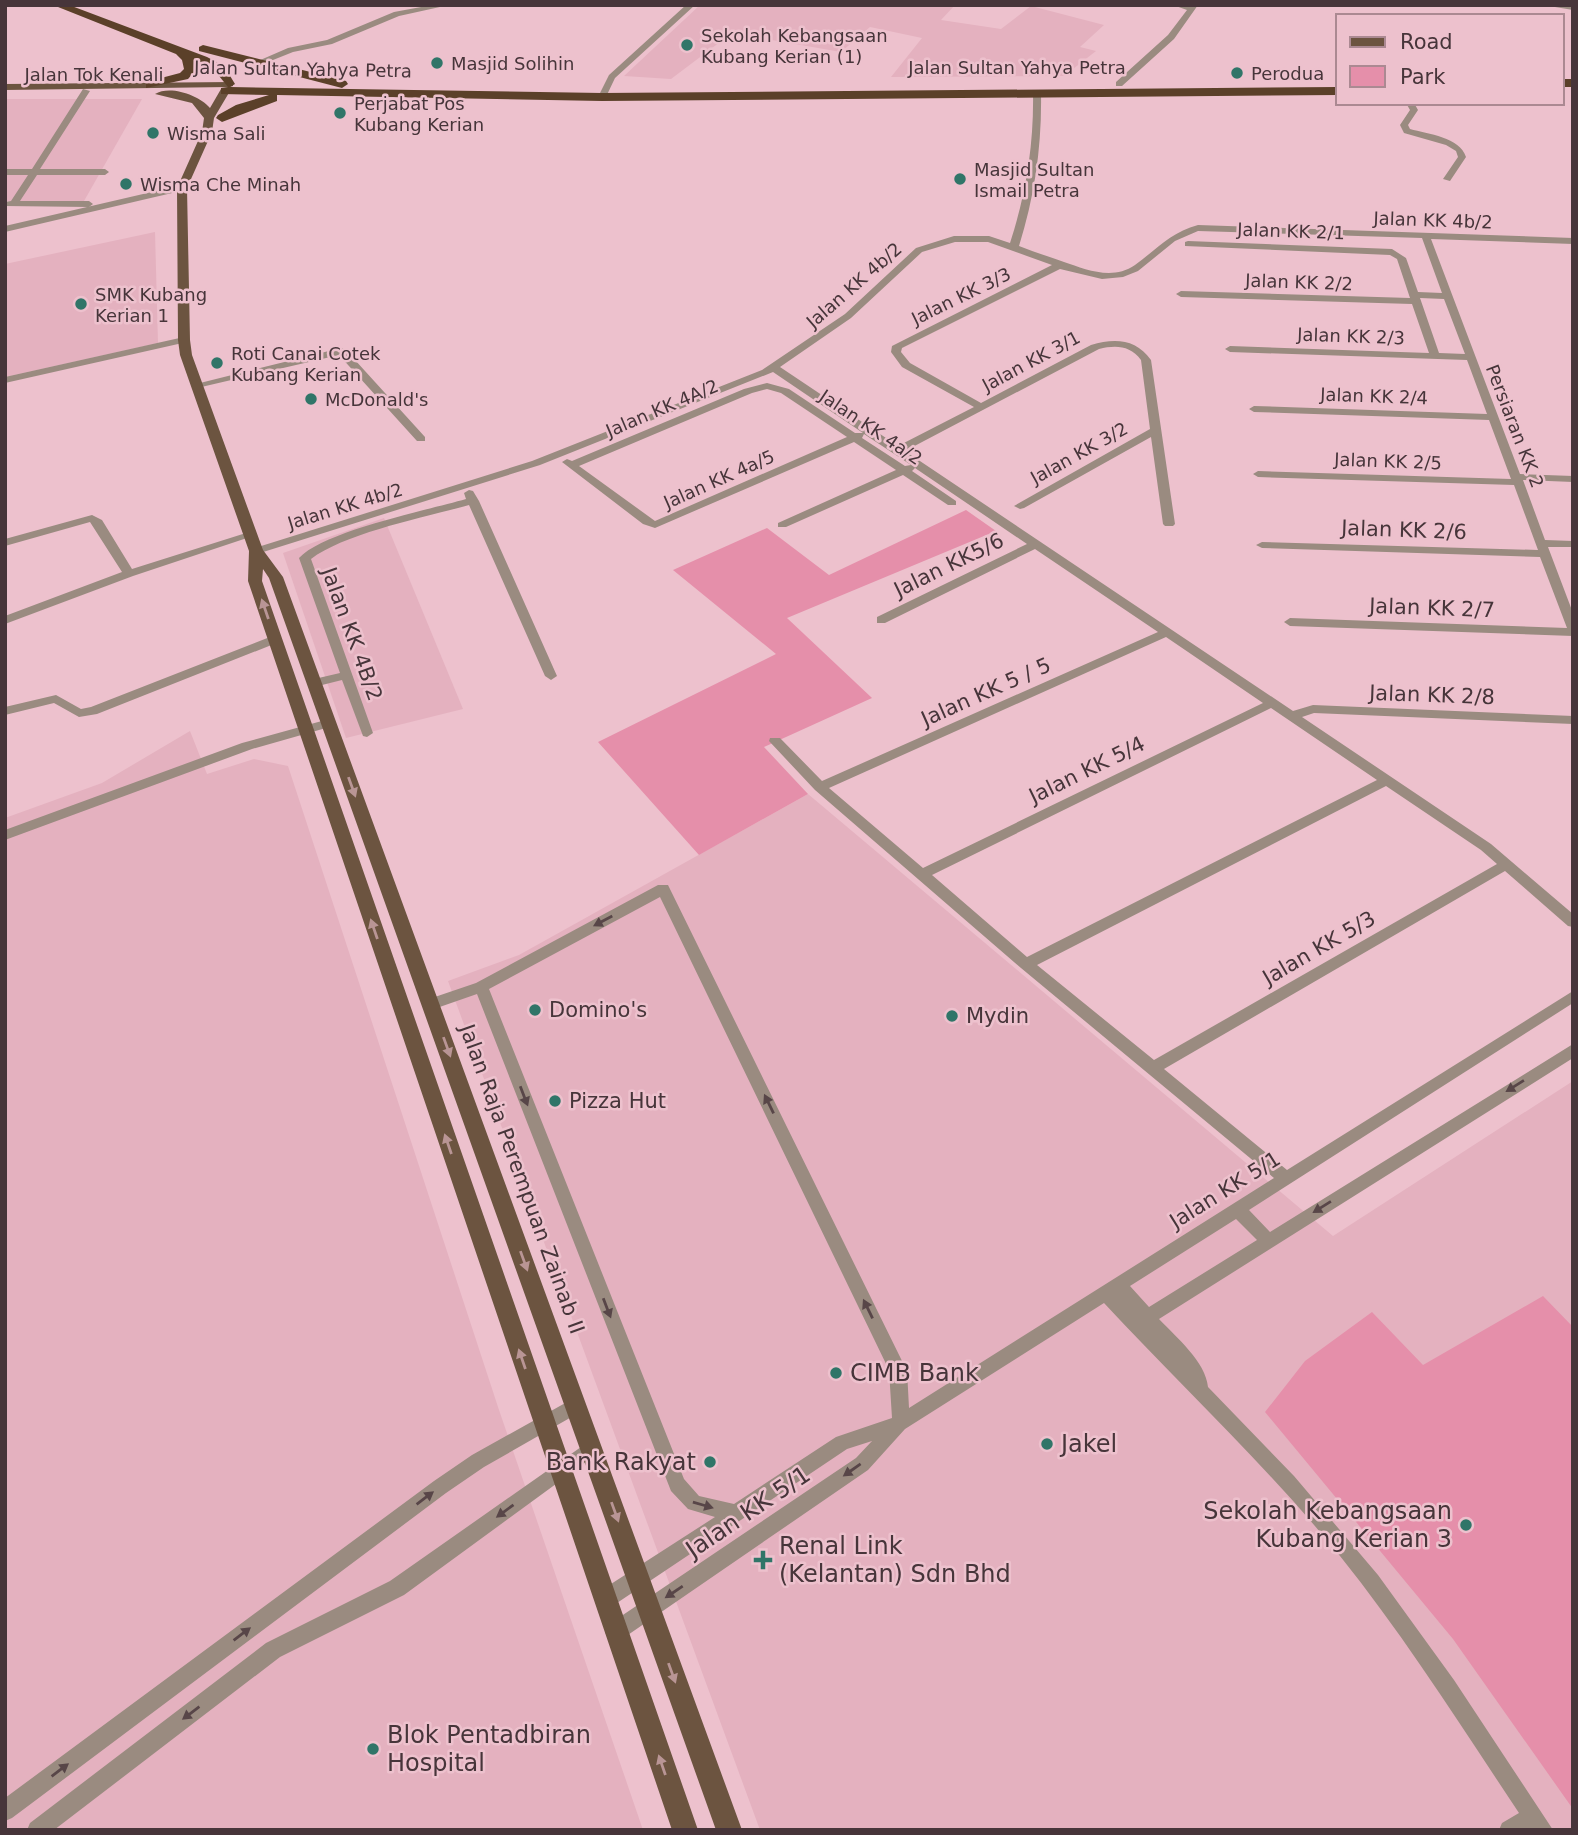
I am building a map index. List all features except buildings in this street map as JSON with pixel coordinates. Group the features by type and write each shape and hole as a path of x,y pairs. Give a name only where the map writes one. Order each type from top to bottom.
{"highway":[{"path":"58,5 180,51 220,69 237,83"},
{"path":"84,5 230,62 237,83"},
{"path":"197,48 347,86"},
{"path":"150,85 184,76 190,71 188,59 180,51"},
{"name":"Jalan Sultan Yahya Petra","path":"237,83 604,93 1119,84 1336,84"},
{"name":"Jalan Sultan Yahya Petra","path":"237,83 324,93 1336,91"},
{"path":"216,118 261,101 324,93"}],"main road":[{"name":"Jalan Sultan Yahya Petra","path":"150,85 237,83"},
{"name":"Jalan Tok Kenali","path":"5,89 125,91 237,83"},
{"name":"Jalan Raja Perempuan Zainab II","path":"237,83 207,132 182,188 184,340 250,535 256,551 276,577 729,1830"},
{"name":"Jalan Tok Kenali","path":"5,89 150,85"},
{"path":"125,91 185,97 203,105 216,118"},
{"name":"Jalan Raja Perempuan Zainab II","path":"256,551 255,581 685,1830"}],"street":[{"path":"255,64 291,50 329,42 397,14 445,5"},
{"path":"604,93 612,77 691,5"},
{"path":"991,5 1009,5"},
{"path":"1119,84 1171,37 1192,7 1177,5"},
{"path":"1558,5 1573,8"},
{"path":"10,204 35,172 86,91"},
{"path":"1014,246 1027,209 1038,116 1037,92"},
{"path":"1411,105 1415,110 1404,125 1406,131 1449,143 1460,150 1462,157 1447,179"},
{"path":"5,172 105,172"},
{"path":"5,229 182,188"},
{"path":"10,204 115,204"},
{"path":"45,220 42,213 47,204"},
{"path":"1255,229 1258,246"},
{"name":"Jalan KK 4b/2","path":"256,551 558,455 770,370 848,316 919,250 937,243 972,237 1014,246 1088,274 1116,276 1136,268 1170,238 1187,230 1255,229 1573,241"},
{"name":"Persiaran KK 2","path":"1425,235 1572,626"},
{"name":"Jalan KK 2/1","path":"1188,244 1392,252 1401,258 1415,298"},
{"name":"Jalan KK 3/3","path":"982,407 906,365 896,352 897,346 1062,264"},
{"name":"Jalan KK 2/2","path":"1181,294 1415,298 1448,296"},
{"path":"1415,298 1435,356"},
{"path":"5,380 184,340"},
{"name":"Jalan KK 3/1","path":"897,451 1095,347 1114,343 1135,348 1146,360 1169,524"},
{"name":"Jalan KK 2/3","path":"1230,349 1471,357"},
{"path":"197,384 341,351 421,439"},
{"path":"767,386 770,370 868,431 1507,863 1573,922"},
{"name":"Jalan KK 4a/2","path":"767,386 785,391 953,503"},
{"name":"Jalan KK 4A/2","path":"571,465 748,391 767,386"},
{"name":"Jalan KK 2/4","path":"1254,410 1494,417"},
{"name":"Jalan KK 3/2","path":"1020,506 1156,430"},
{"name":"Jalan KK 4a/5","path":"558,455 647,522 660,524 868,431"},
{"path":"782,525 918,465"},
{"name":"Jalan KK 2/5","path":"1258,474 1573,479"},
{"path":"466,485 551,677"},
{"name":"Jalan KK 4B/2","path":"367,733 306,562 307,555 397,521 473,501"},
{"path":"5,543 92,518 98,522 129,574"},
{"path":"5,620 129,574 250,535"},
{"name":"Jalan KK5/6","path":"881,620 1035,544"},
{"name":"Jalan KK 2/6","path":"1262,545 1543,548 1573,544"},
{"name":"Jalan KK 2/7","path":"1290,622 1572,626"},
{"name":"Jalan KK 5 / 5","path":"820,787 1167,632"},
{"path":"5,711 56,699 79,713 93,711 275,639"},
{"path":"314,683 346,675"},
{"name":"Jalan KK 5/4","path":"922,874 1272,703"},
{"name":"Jalan KK 2/8","path":"1292,716 1313,709 1573,720"},
{"path":"5,835 327,718"},
{"path":"775,741 820,787 1026,964 1286,1178"},
{"path":"1026,964 1387,780"},
{"name":"Jalan KK 5/3","path":"1153,1068 1507,863"},
{"path":"431,1004 481,987 663,889 898,1370 901,1423"},
{"path":"481,987 677,1485 694,1503 736,1513"},
{"name":"Jalan KK 5/1","path":"604,1600 842,1443 901,1423 1573,996"},
{"path":"1141,1321 1573,1050"},
{"path":"1237,1209 1269,1241"},
{"path":"1112,1289 1141,1321 1176,1370 1204,1392 1352,1556 1538,1823 1509,1830"},
{"path":"5,1811 440,1487 576,1405"},
{"name":"Jalan KK 5/1","path":"615,1632 862,1464 901,1423"},
{"path":"37,1830 273,1650 397,1588 592,1448"}],"shaded area":[{"path":"700,5 955,5 941,20 1001,29 1031,6 1104,25 1080,47 1096,51 1064,76 891,77 922,38 870,27 841,52 732,33 671,79 624,76"},
{"path":"5,99 142,99 84,201 5,201"},
{"name":"SMK Kubang Kerian 1","path":"155,232 158,343 5,377 5,264"},
{"path":"384,518 463,709 346,738 283,553"},
{"path":"190,731 207,774 254,759 288,766 499,1410 643,1830 5,1830 5,818 102,783"},
{"path":"808,794 1333,1236 1573,1081 1573,1830 760,1830 448,981 519,955"}],"green space":[{"path":"966,510 996,531 787,618 872,698 764,747 808,794 699,855 598,742 776,654 673,570 767,528 829,575"},
{"name":"Sekolah Kebangsaan Kubang Kerian 3","path":"1543,1296 1573,1327 1573,1809 1453,1639 1265,1412 1305,1361 1372,1312 1423,1365"}],"place":[{"name":"Sekolah Kebangsaan Kubang Kerian (1)","path":"687,45"},
{"name":"Masjid Solihin","path":"437,63"},
{"name":"Perodua","path":"1237,73"},
{"name":"Perjabat Pos Kubang Kerian","path":"340,113"},
{"name":"Wisma Sali","path":"153,133"},
{"name":"Masjid Sultan Ismail Petra","path":"960,179"},
{"name":"Wisma Che Minah","path":"126,184"},
{"name":"SMK Kubang Kerian 1","path":"81,304"},
{"name":"Roti Canai Cotek Kubang Kerian","path":"217,363"},
{"name":"McDonald's","path":"311,399"},
{"name":"Domino's","path":"535,1010"},
{"name":"Mydin","path":"952,1016"},
{"name":"Pizza Hut","path":"555,1101"},
{"name":"CIMB Bank","path":"836,1373"},
{"name":"Jakel","path":"1047,1444"},
{"name":"Bank Rakyat","path":"710,1462"},
{"name":"Sekolah Kebangsaan Kubang Kerian 3","path":"1466,1525"},
{"name":"Renal Link (Kelantan) Sdn Bhd","path":"763,1560"},
{"name":"Blok Pentadbiran Hospital","path":"373,1749"}]}
